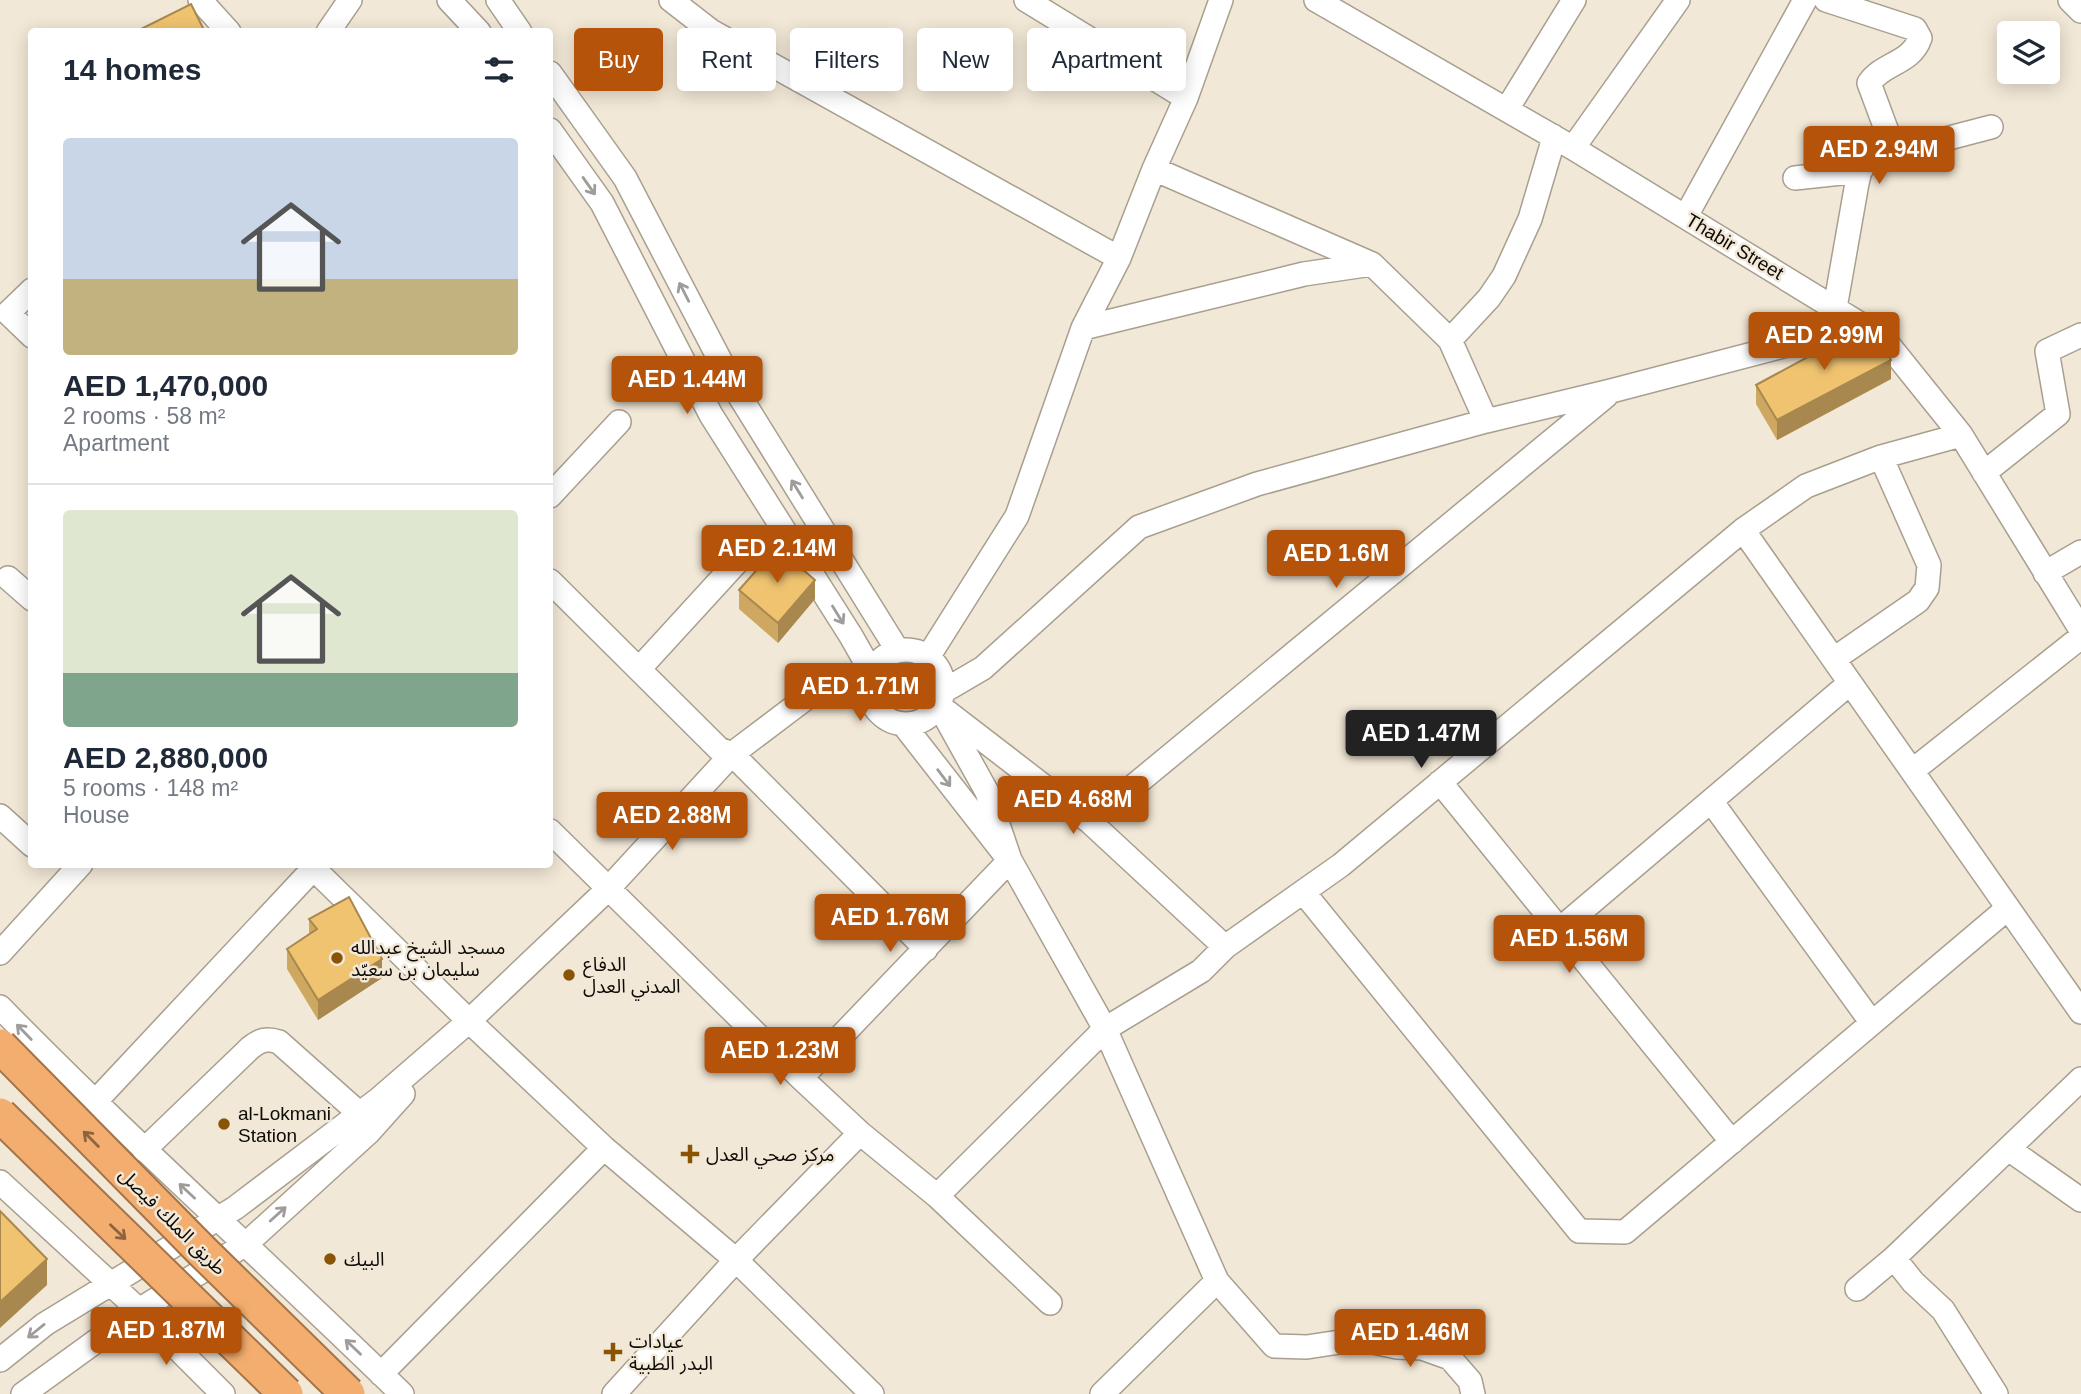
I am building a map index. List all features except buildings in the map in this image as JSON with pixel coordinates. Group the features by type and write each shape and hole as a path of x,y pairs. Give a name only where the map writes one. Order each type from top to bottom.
{"highway":[{"name":"طريق الملك فيصل","path":"0,1046 201,1250 348,1394"},
{"path":"0,1115 286,1394"}],"street":[{"path":"200,0 225,28"},
{"path":"331,28 351,0"},
{"path":"449,0 475,28"},
{"path":"498,0 517,28"},
{"path":"671,0 711,31 1119,258"},
{"path":"1026,0 1186,98"},
{"path":"928,657 1017,516 1083,328 1119,258 1186,98 1221,0"},
{"name":"Thabir Street","path":"1316,0 1553,135 1883,338 1961,435 2081,630"},
{"path":"1507,109 1574,0"},
{"path":"1573,148 1678,0"},
{"path":"1686,216 1805,0"},
{"path":"1826,0 1915,29 1920,38 1916,50 1869,83 1895,153"},
{"path":"2070,0 2081,11"},
{"path":"553,76 625,178 734,387 898,651"},
{"path":"1835,308 1860,172 1869,159 1991,127"},
{"path":"553,134 602,204 711,415 872,673"},
{"path":"1450,340 1489,298 1504,275 1530,219 1553,135"},
{"path":"1154,169 1372,264 1450,340 1486,421"},
{"path":"1795,178 1860,172"},
{"path":"1083,328 1304,274 1372,264"},
{"path":"28,294 8,313 28,332"},
{"path":"1473,1394 1470,1381 1450,1358 1422,1348 1397,1347 1359,1339 1307,1347 1274,1346 1217,1281 1105,1029 1010,860 987,792 940,698 940,673 928,657 919,652 898,651 887,655 872,673 869,684 874,706 892,721 903,724 924,720 940,698 983,668 1139,527 1257,484 1486,421 1864,325"},
{"path":"1984,473 2058,414 2047,351 2081,335"},
{"path":"1090,822 1611,391"},
{"path":"553,493 619,422"},
{"path":"937,1196 1105,1029 1201,971 1225,947 1304,893 1743,530 1806,486 1881,457 1961,435"},
{"path":"1834,659 1918,601 1927,588 1929,565 1881,457"},
{"path":"1743,530 2081,1012"},
{"path":"639,668 758,539"},
{"path":"2045,572 2081,552"},
{"path":"8,578 28,596"},
{"path":"553,584 719,749 732,754 926,949"},
{"path":"1912,771 2081,638"},
{"path":"0,1360 45,1324 217,1219 360,1114 468,1021 608,889 732,754 822,686 872,673"},
{"path":"1560,929 1850,683"},
{"path":"940,698 1090,822 1225,947"},
{"path":"903,724 992,841 1010,860"},
{"path":"1440,782 1732,1142"},
{"path":"1711,801 1872,1023"},
{"path":"0,816 28,841"},
{"path":"553,834 860,1133 937,1196 1050,1303"},
{"path":"802,1078 1010,860"},
{"path":"94,1103 310,868"},
{"path":"312,868 468,1021 604,1148 736,1260 872,1394"},
{"path":"0,953 67,869"},
{"path":"1304,893 1579,1231 1625,1232 2008,908"},
{"path":"0,1007 94,1103 402,1394"},
{"path":"23,1394 139,1310 246,1244 368,1133 468,1021"},
{"path":"144,1150 260,1040 279,1042 360,1114"},
{"path":"1857,1289 2010,1150 2081,1079"},
{"path":"614,1394 736,1260 860,1133"},
{"path":"382,1374 604,1148"},
{"path":"2010,1150 2081,1200"},
{"path":"0,1182 139,1310 223,1394"},
{"path":"1894,1258 1913,1282 1943,1310 1996,1394"},
{"path":"1116,1389 1217,1281"}],"place":[{"name":"مسجد الشيخ عبدالله سليمان بن سعيّد","path":"337,958"},
{"name":"الدفاع المدني العدل","path":"569,975"},
{"name":"al-Lokmani Station","path":"224,1124"},
{"name":"مركز صحي العدل","path":"690,1154"},
{"name":"البيك","path":"330,1259"},
{"name":"عيادات البدر الطبية","path":"613,1352"}]}
